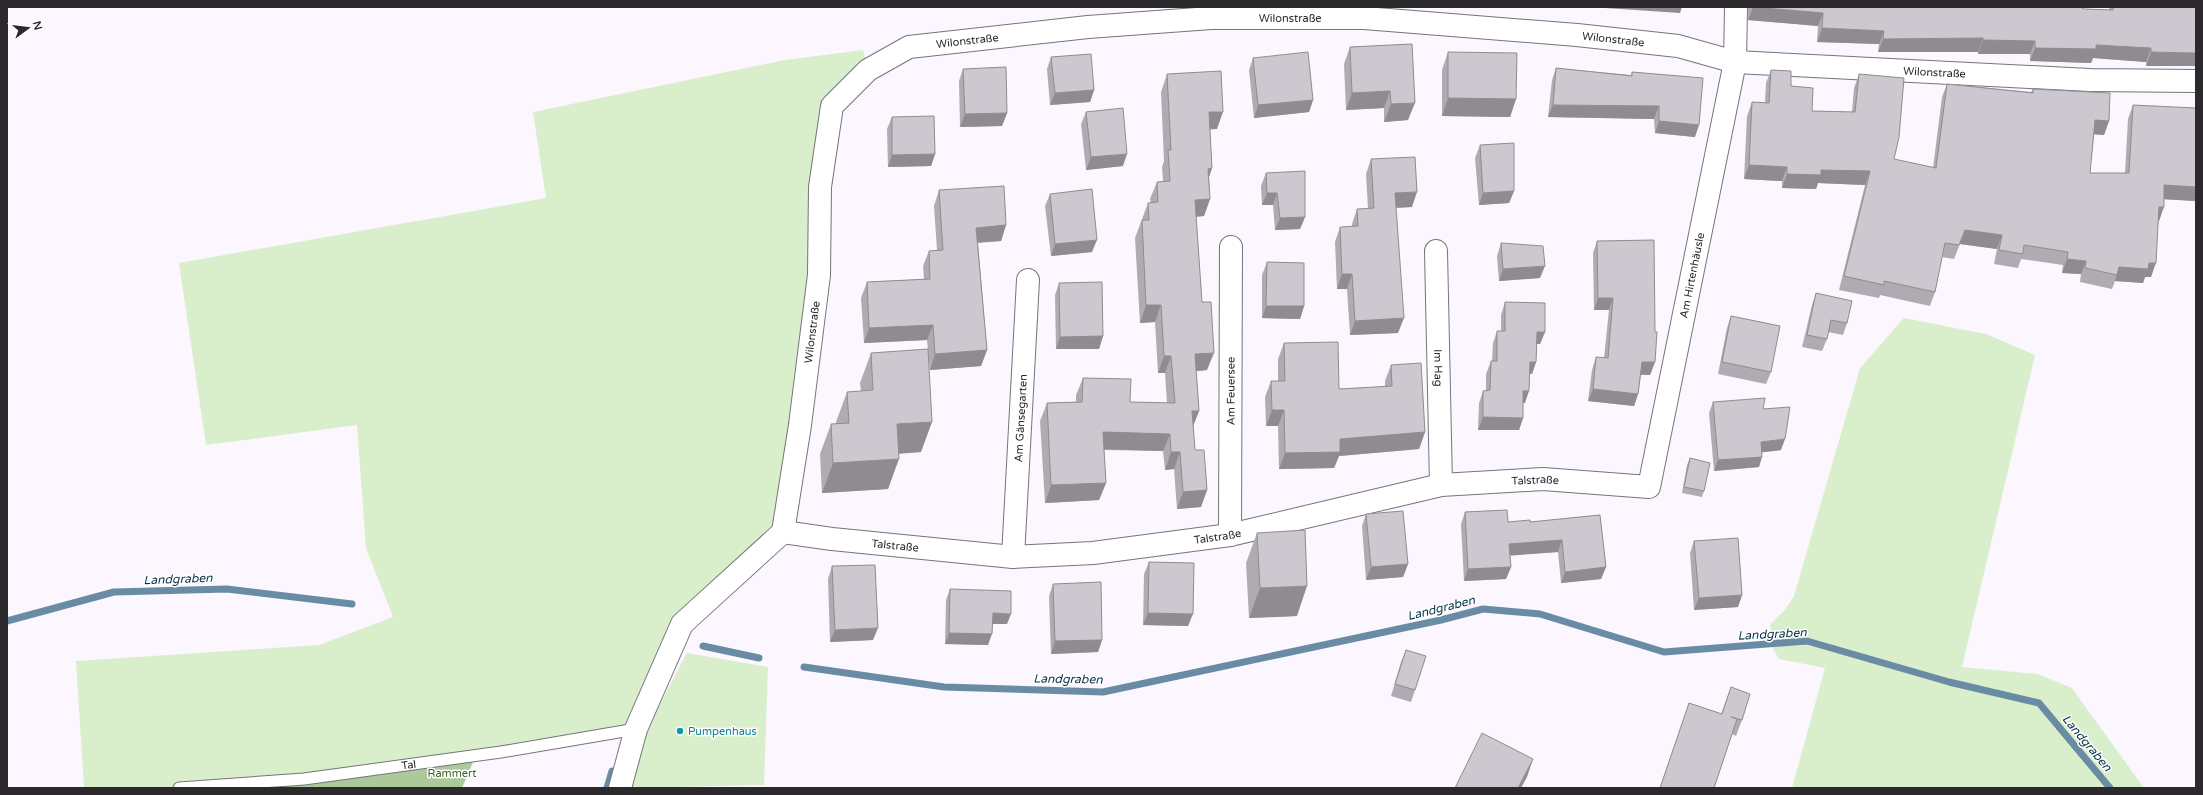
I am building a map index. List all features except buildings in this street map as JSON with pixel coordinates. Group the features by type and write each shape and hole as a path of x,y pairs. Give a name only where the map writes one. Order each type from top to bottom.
{"street":[{"name":"Am Hirtenhäusle","path":"1649,487 1735,62 1736,7"},
{"name":"Wilonstraße","path":"783,532 800,425 819,275 820,187 832,106 868,70 909,47 1088,27 1211,18 1364,18 1576,35 1678,46 1735,62 2090,80 2196,81"},
{"name":"Am Feuersee","path":"1230,535 1231,247"},
{"name":"Im Hag","path":"1436,251 1441,485"},
{"name":"Am Gänsegarten","path":"1013,557 1028,280"},
{"name":"Talstraße","path":"783,532 832,539 1013,557 1093,553 1230,535 1441,485 1543,479 1649,487"},
{"path":"620,788 636,729 682,624 783,532"}],"lane":[{"name":"Tal","path":"180,788 312,778 501,752 636,729"}],"green space":[{"path":"863,50 868,70 832,107 783,532 682,624 636,729 501,752 179,788 84,788 76,661 319,645 393,617 366,548 357,425 206,445 179,263 546,198 533,112 785,60"},
{"path":"1904,318 1986,334 2035,355 1962,667 2038,674 2072,688 2144,788 1792,788 1825,668 1779,659 1773,649 1770,624 1784,611 1794,596 1860,368"},
{"path":"687,653 768,667 764,785 629,788 642,737"},
{"name":"Rammert","path":"476,755 462,788 267,788 266,781"}],"waterway":[{"name":"Landgraben","path":"7,621 114,592 227,589 352,604"},
{"name":"Landgraben","path":"804,667 944,687 1103,692 1441,620 1483,609 1540,614 1664,652 1807,641 1949,682 2039,703 2110,788"},
{"name":"Landgraben","path":"703,646 759,658"},
{"path":"607,788 612,771"}],"place":[{"name":"Pumpenhaus","path":"680,731"}]}
